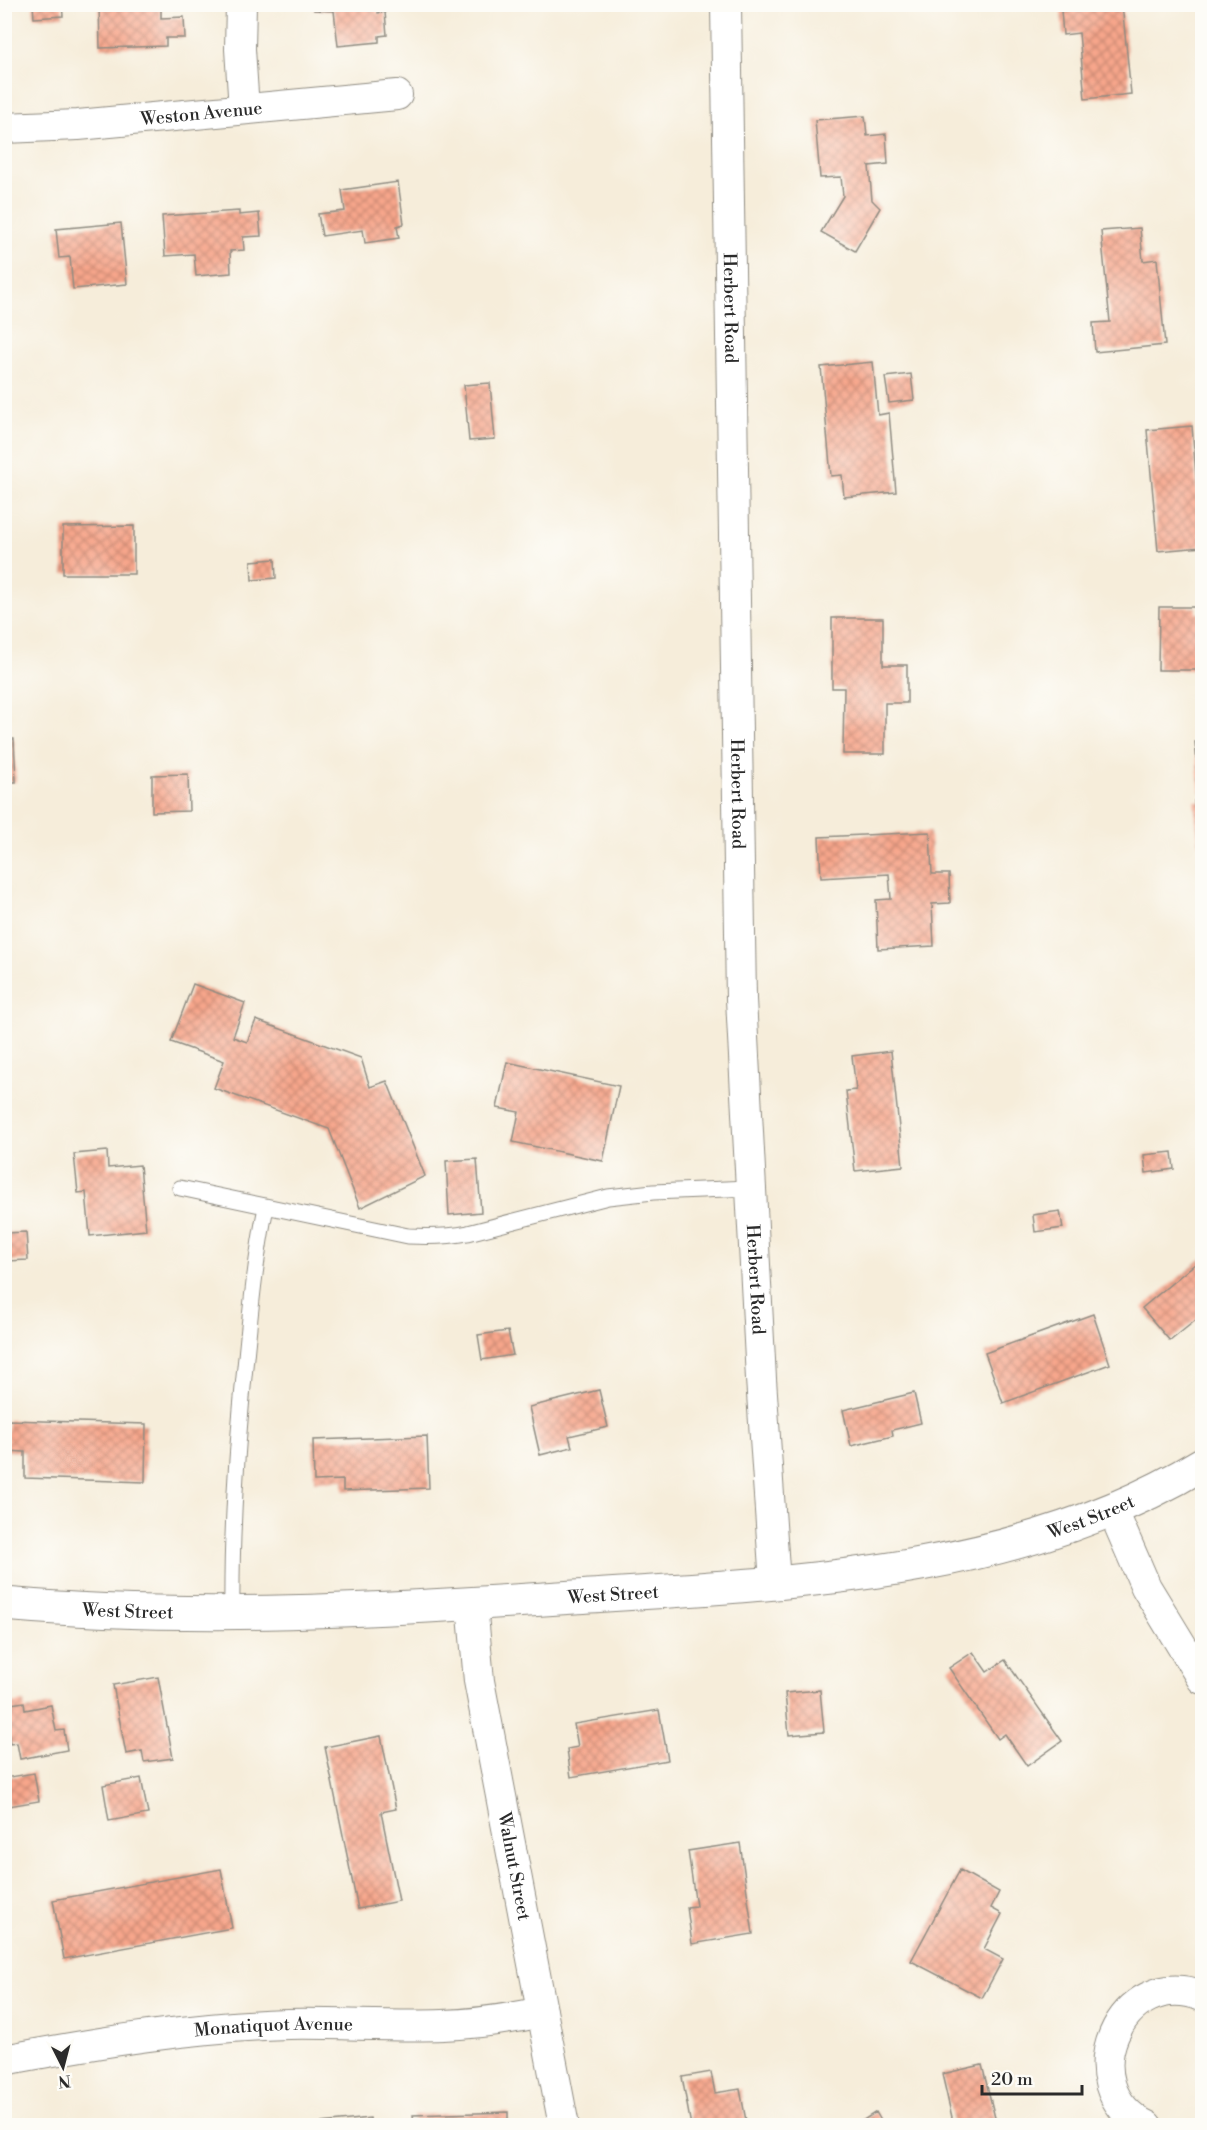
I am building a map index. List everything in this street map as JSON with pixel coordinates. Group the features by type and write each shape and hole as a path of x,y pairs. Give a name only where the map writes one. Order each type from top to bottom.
{"street":[{"path":"241,4 240,49 244,109"},
{"name":"Herbert Road","path":"726,4 740,987 750,1188 775,1583"},
{"name":"Weston Avenue","path":"4,128 78,125 397,95"},
{"name":"West Street","path":"4,1604 96,1611 232,1614 472,1604 775,1583 884,1570 959,1556 1036,1536 1113,1511 1158,1490 1203,1464"},
{"path":"1113,1511 1152,1598 1203,1679"},
{"name":"Walnut Street","path":"472,1604 479,1681 564,2126"},
{"path":"1148,2126 1122,2105 1111,2084 1107,2053 1114,2030 1129,2011 1155,1995 1183,1991 1203,1996"},
{"name":"Monatiquot Avenue","path":"4,2060 126,2038 217,2028 290,2024 441,2025 491,2021 542,2012"}],"lane":[{"path":"180,1188 408,1236 449,1236 608,1197 653,1192 750,1188"},
{"path":"232,1614 232,1534 238,1439 257,1255 266,1207"}],"building":[{"path":"33,4 62,4 63,16 34,18"},
{"path":"99,4 161,4 161,18 184,17 185,38 166,38 166,46 100,48"},
{"path":"314,4 377,4 378,13 385,12 387,35 379,36 379,42 338,46 334,11 314,10"},
{"path":"1076,4 1122,4 1131,94 1085,99 1079,33 1063,35 1061,10 1077,9"},
{"path":"865,116 867,136 886,134 888,164 869,166 872,200 880,208 855,251 821,232 843,196 841,177 820,178 815,120"},
{"path":"398,182 404,224 397,226 399,238 365,243 363,230 322,236 318,214 345,211 342,190"},
{"path":"239,211 239,215 259,213 261,236 243,237 244,250 230,251 231,273 196,276 194,254 165,256 162,216"},
{"path":"121,223 127,284 73,289 70,257 59,258 56,229"},
{"path":"1140,228 1143,261 1157,259 1165,345 1095,352 1093,323 1110,322 1101,231"},
{"path":"873,362 878,415 889,413 896,492 844,497 842,475 831,476 821,367"},
{"path":"911,374 914,400 889,403 885,377"},
{"path":"490,383 495,439 469,441 464,385"},
{"path":"1192,426 1202,547 1158,551 1147,430"},
{"path":"134,526 134,574 63,574 63,527"},
{"path":"275,559 276,578 252,580 251,561"},
{"path":"1159,607 1196,607 1196,613 1202,613 1202,670 1158,670"},
{"path":"832,618 883,618 883,665 907,665 907,703 885,703 885,754 843,754 844,688 832,688"},
{"path":"5,739 14,739 16,782 5,782"},
{"path":"1195,742 1202,742 1202,793 1200,793"},
{"path":"188,774 189,811 152,812 152,775"},
{"path":"1194,801 1202,801 1202,845 1199,846"},
{"path":"930,832 932,874 949,874 950,903 932,904 934,946 878,949 876,900 891,899 889,874 821,878 819,837"},
{"path":"193,984 245,1003 233,1037 247,1042 256,1020 361,1058 370,1087 387,1081 425,1176 360,1208 329,1129 214,1088 224,1061 171,1042"},
{"path":"891,1051 903,1166 855,1171 846,1091 856,1090 852,1056"},
{"path":"507,1062 619,1086 603,1161 513,1142 519,1112 497,1108"},
{"path":"107,1151 108,1168 140,1165 146,1230 90,1236 86,1192 78,1193 74,1154"},
{"path":"1172,1152 1174,1169 1146,1173 1144,1155"},
{"path":"477,1159 481,1212 449,1215 446,1161"},
{"path":"1060,1211 1063,1228 1035,1232 1033,1215"},
{"path":"26,1232 28,1260 6,1261 5,1233"},
{"path":"1202,1258 1202,1315 1170,1341 1142,1308"},
{"path":"1093,1314 1110,1364 1003,1403 985,1353"},
{"path":"508,1331 513,1355 482,1360 478,1335"},
{"path":"599,1390 608,1427 569,1436 572,1447 540,1455 529,1407"},
{"path":"914,1393 921,1423 892,1430 893,1436 851,1446 843,1410"},
{"path":"8,1420 146,1424 145,1482 25,1478 25,1452 7,1451"},
{"path":"427,1436 429,1488 343,1491 343,1480 314,1481 313,1440"},
{"path":"973,1652 987,1672 1005,1660 1062,1741 1027,1766 1005,1734 998,1739 949,1668"},
{"path":"158,1677 173,1758 144,1762 142,1751 126,1754 113,1685"},
{"path":"820,1690 824,1732 789,1735 785,1693"},
{"path":"24,1702 25,1710 51,1705 56,1731 64,1730 67,1750 20,1759 17,1743 10,1744 4,1705"},
{"path":"659,1710 668,1760 571,1777 567,1749 578,1747 574,1724"},
{"path":"381,1736 396,1809 381,1812 399,1901 358,1909 325,1747"},
{"path":"34,1773 39,1801 9,1806 4,1778"},
{"path":"141,1778 148,1814 109,1821 103,1785"},
{"path":"740,1843 753,1934 692,1944 687,1907 696,1906 688,1851"},
{"path":"221,1869 232,1928 64,1959 53,1900"},
{"path":"960,1870 999,1892 991,1908 1002,1914 984,1949 1003,1959 982,1998 911,1961"},
{"path":"982,2065 997,2126 954,2126 942,2074"},
{"path":"711,2072 715,2093 740,2089 747,2126 691,2126 682,2077"},
{"path":"508,2112 508,2126 414,2126 413,2115"},
{"path":"876,2112 884,2126 854,2126"},
{"path":"370,2118 371,2126 310,2126 310,2124"}]}
